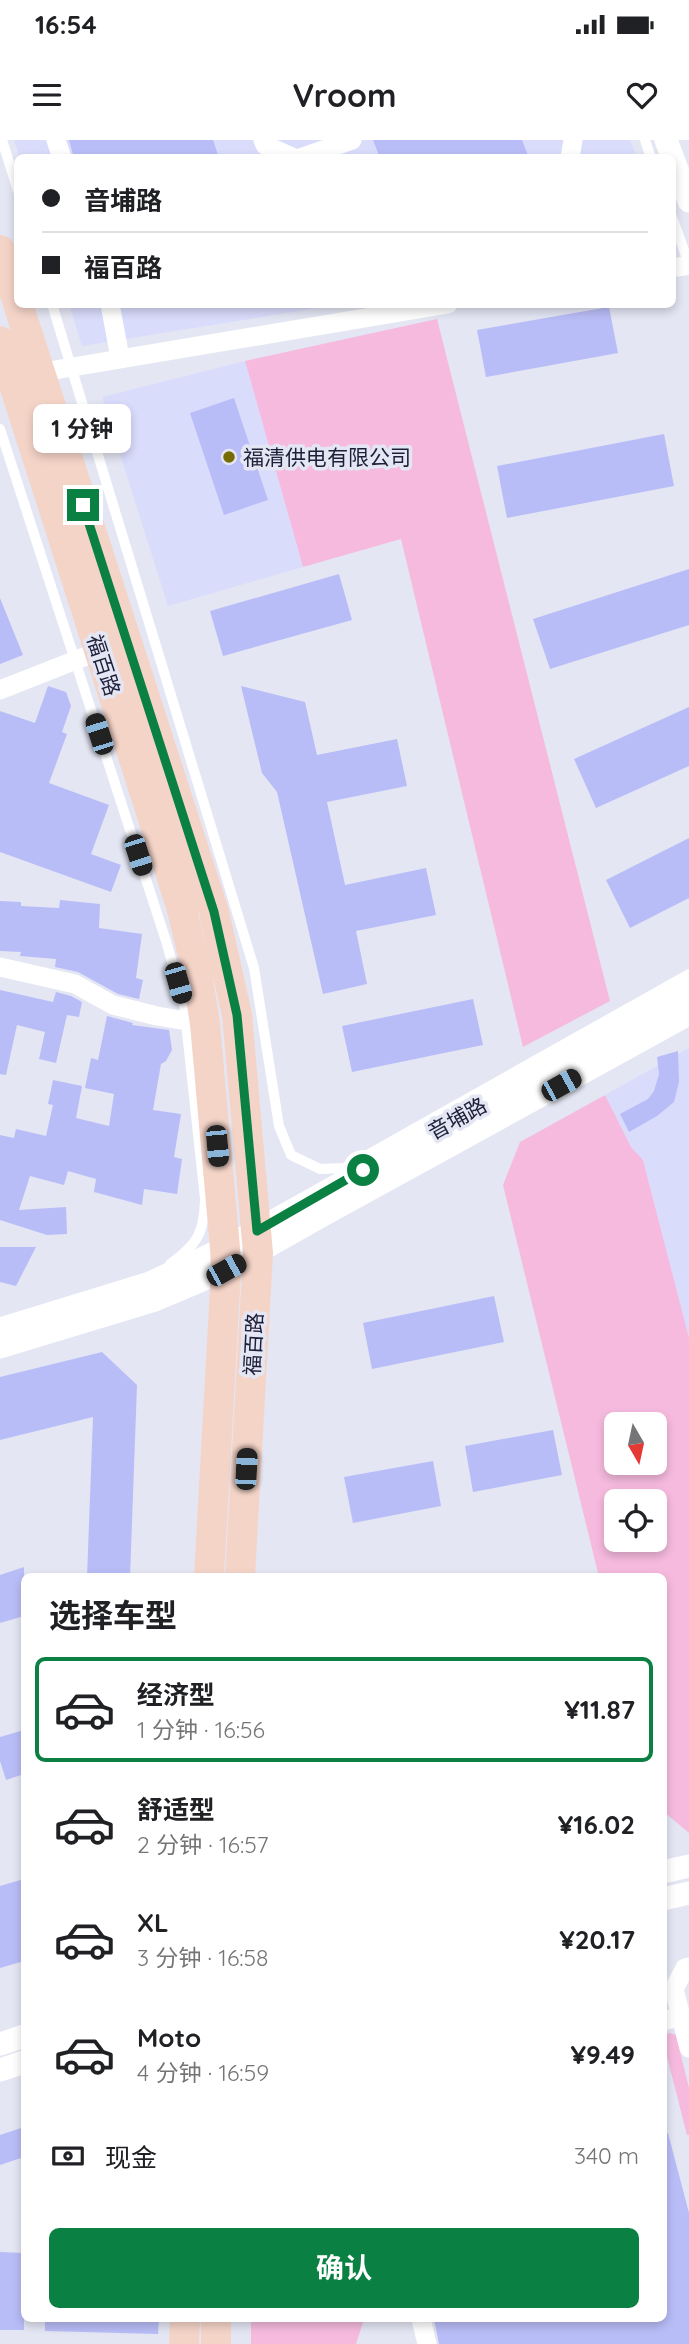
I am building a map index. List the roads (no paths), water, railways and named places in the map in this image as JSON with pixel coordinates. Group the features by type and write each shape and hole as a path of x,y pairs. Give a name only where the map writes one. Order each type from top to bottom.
{"main road":[{"name":"福百路","path":"0,250 14,292"},
{"name":"福百路","path":"18,308 17,379 87,656 181,906 197,972 195,1022 226,1259 209,1573"},
{"name":"福百路","path":"0,341 17,379 214,912 237,1015 258,1242 240,1573"},
{"path":"184,2344 185,2322"},
{"path":"216,2322 216,2344"}],"street":[{"path":"263,140 265,145 285,154"},
{"path":"312,154 352,140"},
{"path":"676,167 689,201"},
{"path":"115,308 120,358"},
{"path":"17,379 71,366 424,308"},
{"path":"0,690 87,656"},
{"path":"0,967 75,984 113,1005 195,1022"},
{"name":"音埔路","path":"258,1242 315,1196 689,989"},
{"name":"音埔路","path":"226,1259 258,1242 323,1215 689,1014"},
{"path":"0,1329 226,1259"},
{"path":"0,1347 155,1300 226,1259"},
{"path":"667,1871 689,1866"},
{"path":"667,1898 689,1893"},
{"path":"689,1967 685,1968 674,1990 672,2018 689,2048"},
{"path":"0,2044 21,2037"},
{"path":"0,2070 21,2063"},
{"path":"422,2322 427,2344"}],"lane":[{"path":"2,140 14,178"},
{"path":"676,228 689,265"},
{"path":"53,308 254,968 279,1126 291,1155 320,1169 344,1167 689,974"},
{"path":"0,429 87,656"},
{"path":"0,1319 145,1275 172,1263 194,1244 204,1223 205,1199 195,1022"}],"place":[{"name":"福清供电有限公司","path":"229,457"}]}
